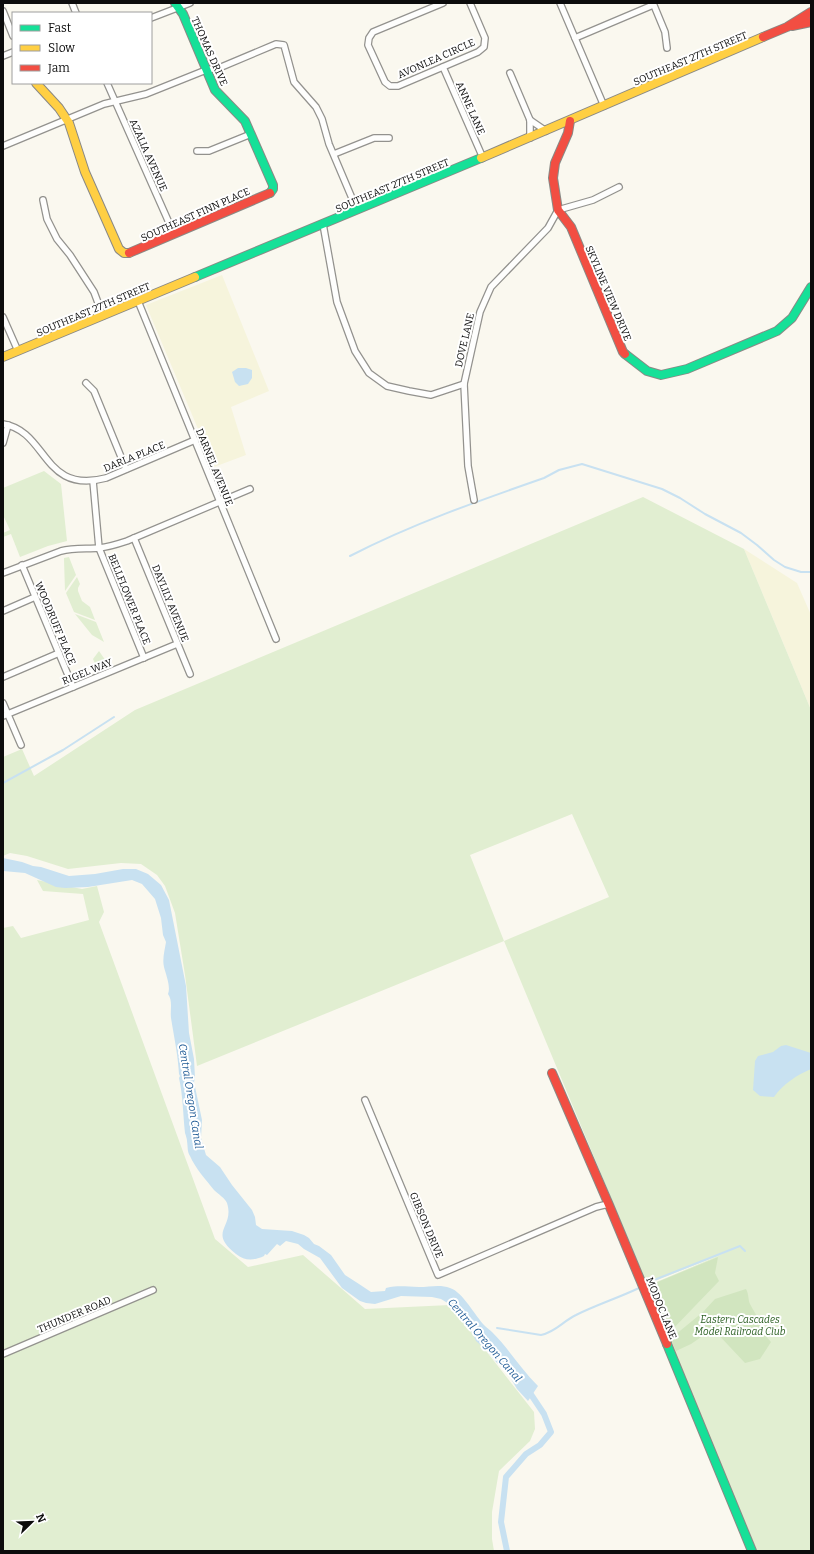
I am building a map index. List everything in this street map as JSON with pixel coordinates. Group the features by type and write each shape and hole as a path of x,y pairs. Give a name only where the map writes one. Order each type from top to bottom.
{"street":[{"path":"152,17 176,5 190,3"},
{"name":"AVONLEA CIRCLE","path":"443,3 374,32 369,38 368,45 385,82 390,86 398,86 478,52 484,47 485,38 470,3"},
{"path":"560,3 604,106"},
{"path":"575,38 653,4 665,32 667,48"},
{"name":"THOMAS DRIVE","path":"176,5 183,14 215,90 245,121 273,185 273,189"},
{"path":"3,11 12,34"},
{"name":"SOUTHEAST 27TH STREET","path":"3,357 570,121 787,27 811,12"},
{"name":"SOUTHEAST 27TH STREET","path":"787,27 811,22"},
{"path":"3,146 67,118 115,100 146,94 206,70 219,68 276,44 284,45 294,82 316,107 322,119 334,154 357,210"},
{"name":"ANNE LANE","path":"443,67 483,158"},
{"path":"510,73 530,120 530,138"},
{"path":"37,84 43,94 57,105 67,118"},
{"name":"AZALIA AVENUE","path":"107,84 174,234"},
{"name":"SOUTHEAST FINN PLACE","path":"67,118 80,160 119,249 124,254 129,254 270,192 273,189"},
{"path":"530,120 546,131"},
{"name":"SKYLINE VIEW DRIVE","path":"570,121 568,133 555,163 553,178 558,210 571,227 623,352 635,363 647,371 661,375 687,369 777,331 788,324 811,287"},
{"path":"197,151 208,151 251,134"},
{"path":"334,154 374,138 389,138"},
{"path":"558,210 593,200 619,187"},
{"path":"43,200 47,219 57,239 70,255 94,292 103,316"},
{"name":"DOVE LANE","path":"474,500 468,466 464,384 480,312 491,287 548,228 558,210"},
{"path":"323,224 336,302 355,351 369,373 387,386 431,394 464,384"},
{"name":"DARNEL AVENUE","path":"138,301 276,639"},
{"path":"3,317 18,351"},
{"path":"86,383 94,391 126,469"},
{"path":"3,443 6,424"},
{"name":"DARLA PLACE","path":"6,424 23,433 33,442 51,465 58,471 73,479 93,481 106,478 195,440"},
{"name":"BELLFLOWER PLACE","path":"93,481 99,548 144,658"},
{"path":"3,573 69,549 111,546 134,538 250,489"},
{"name":"DAYLILY AVENUE","path":"134,538 190,674"},
{"name":"WOODRUFF PLACE","path":"22,565 73,687"},
{"path":"3,611 35,597"},
{"name":"RIGEL WAY","path":"5,715 178,644"},
{"path":"3,677 59,653"},
{"path":"3,703 5,715 21,745"},
{"name":"MODOC LANE","path":"552,1072 609,1205 752,1551"},
{"name":"GIBSON DRIVE","path":"365,1100 438,1275 596,1207 609,1205"},
{"name":"THUNDER ROAD","path":"3,1354 153,1290"}],"shaded area":[{"path":"222,275 269,391 231,407 246,455 214,467 146,305"},
{"path":"744,549 797,583 811,615 811,710"}],"green space":[{"path":"44,471 61,484 67,541 48,546 20,557 11,534 3,537 3,533 10,530 3,515 3,488"},
{"name":"Eastern Cascades Model Railroad Club","path":"643,497 744,549 811,710 811,1551 757,1551 647,1286 725,1253 647,1284 504,941 197,1066 175,913 165,886 157,875 141,864 121,863 68,869 27,856 10,853 3,856 3,757 22,749 34,776 135,710","holes":["572,814 609,897 504,941 470,855"]},
{"path":"69,557 76,575 65,591 64,558"},
{"path":"77,577 80,584 78,591 82,601 90,607 95,620 74,612 66,593"},
{"path":"75,614 96,622 104,642 92,635"},
{"path":"99,651 108,664 97,668 93,659"},
{"path":"37,880 82,889 97,886 104,912 99,922 215,1239 248,1267 303,1255 365,1309 450,1305 534,1412 535,1429 530,1441 499,1471 492,1512 492,1539 494,1551 3,1551 3,928 13,926 21,938 89,920 83,894 43,891"},
{"path":"718,1257 715,1273 719,1281 669,1333 648,1286"},
{"name":"Eastern Cascades Model Railroad Club","path":"746,1289 750,1304 759,1319 761,1331 771,1342 760,1359 745,1363 713,1329 691,1344 676,1351 672,1342 675,1335 703,1312 715,1299"}],"water":[{"path":"238,368 252,370 252,378 248,384 239,386 235,382 232,372"},
{"path":"3,858 41,867 69,876 95,874 123,869 136,869 148,874 161,885 169,900 186,986 189,1033 194,1059 194,1082 202,1120 201,1138 206,1155 220,1167 252,1210 256,1225 262,1229 292,1231 304,1235 314,1244 331,1255 345,1275 371,1292 385,1291 386,1288 399,1286 442,1286 455,1290 460,1294 481,1322 492,1332 538,1386 528,1401 517,1389 507,1372 476,1341 470,1329 454,1307 441,1299 432,1297 401,1296 375,1304 366,1303 360,1301 342,1288 320,1258 298,1244 286,1241 280,1246 277,1244 267,1255 265,1254 264,1256 256,1259 246,1259 239,1256 228,1246 223,1240 224,1229 228,1218 227,1203 201,1174 192,1161 188,1151 179,1078 180,1076 171,1018 171,1003 168,994 169,984 163,964 166,942 155,899 142,884 132,880 88,887 56,887 25,873 3,871"},
{"path":"786,1045 811,1053 811,1069 791,1080 774,1097 760,1096 753,1090 755,1061 758,1056 773,1052 781,1046"}],"waterway":[{"path":"350,556 373,544 446,514 544,478 559,470 582,464 662,489 741,533 785,567 801,572 811,572"},
{"path":"3,783 63,750 114,717"},
{"path":"649,1282 740,1246 745,1251"},
{"path":"497,1328 541,1335 546,1334 576,1315 639,1288"},
{"name":"Central Oregon Canal","path":"507,1551 501,1522 506,1477 526,1454 540,1445 551,1432 544,1414 528,1390"}],"traffic: fast":[{"path":"175,3 183,14 215,90 245,121 273,185 273,189 270,193"},
{"path":"195,277 481,158"},
{"path":"625,354 647,371 661,375 687,369 777,331 792,318 811,287"},
{"path":"667,1344 752,1551"}],"traffic: slow":[{"path":"481,158 763,37"},
{"path":"37,84 59,108 69,123 85,172 119,249 124,253 129,253"},
{"path":"3,357 195,277"}],"traffic: jam":[{"path":"763,37 787,27 811,12"},
{"path":"792,26 811,22"},
{"path":"570,121 568,133 555,163 553,178 558,210 571,227 625,354"},
{"path":"129,253 270,193"},
{"path":"552,1073 667,1344"}]}
